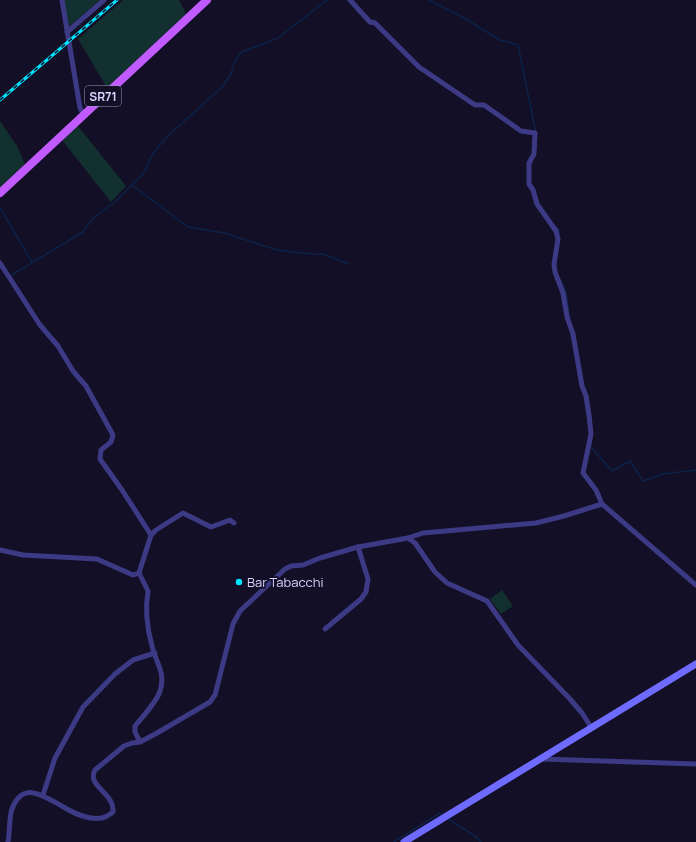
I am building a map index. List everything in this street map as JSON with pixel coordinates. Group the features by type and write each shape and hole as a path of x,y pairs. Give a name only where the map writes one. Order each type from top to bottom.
{"main road":[{"name":"SR71","path":"0,193 207,0"}],"street":[{"path":"62,0 80,108 83,114"},
{"path":"67,32 104,0"},
{"path":"350,0 370,22 375,23 419,67 476,105 484,106 521,130 535,133 534,154 529,163 529,184 533,190 537,204 556,231 558,239 554,264 555,272 563,292 567,317 573,334 582,386 586,396 591,434 583,473 596,490 602,504 696,585"},
{"path":"0,263 40,325 58,346 73,371 86,386 95,401 113,435 111,442 101,450 100,459 151,535"},
{"path":"8,842 11,811 15,803 22,796 30,792 43,795 67,810 85,817 102,818 107,817 113,812 114,806 110,799 100,789 92,775 95,770 124,746 140,742 210,702 215,695 233,624 240,610 280,573 291,566 303,565 320,558 358,547 408,538 423,533 536,523 602,504"},
{"path":"140,742 134,726 160,693 163,678 148,627 146,603 148,591 138,573 151,535 156,530 183,513 211,527 230,520 234,522"},
{"path":"408,538 415,543 435,572 447,583 487,601 518,645 570,699 591,727"},
{"path":"325,629 361,599 366,592 368,579 358,547"},
{"path":"0,550 23,555 97,559 133,575 138,573"},
{"path":"43,795 56,758 83,708 114,674 133,660 155,653"},
{"path":"404,842 696,664"},
{"path":"541,759 696,764"}],"green space":[{"path":"64,0 100,0 68,27"},
{"path":"123,0 179,0 186,14 107,88 78,39"},
{"path":"0,121 17,146 25,164 0,188"},
{"path":"77,125 126,186 111,202 62,140"},
{"path":"502,590 513,606 501,614 490,599"}],"waterway":[{"path":"10,276 83,232 93,218 116,201 143,174 153,153 169,135 223,86 231,74 235,60 242,52 278,38 327,0"},
{"path":"429,0 459,15 500,40 518,45 536,133"},
{"path":"132,185 188,227 224,233 277,250 323,254 349,264"},
{"path":"0,208 32,262"},
{"path":"556,227 559,230 559,234"},
{"path":"560,279 566,292 570,320"},
{"path":"590,446 612,471 630,461 643,481 663,474 696,470"},
{"path":"394,842 440,813 444,816"},
{"path":"447,818 475,836 481,842"}],"railway":[{"path":"0,100 117,0"}],"place":[{"name":"Bar Tabacchi","path":"239,582"}]}
